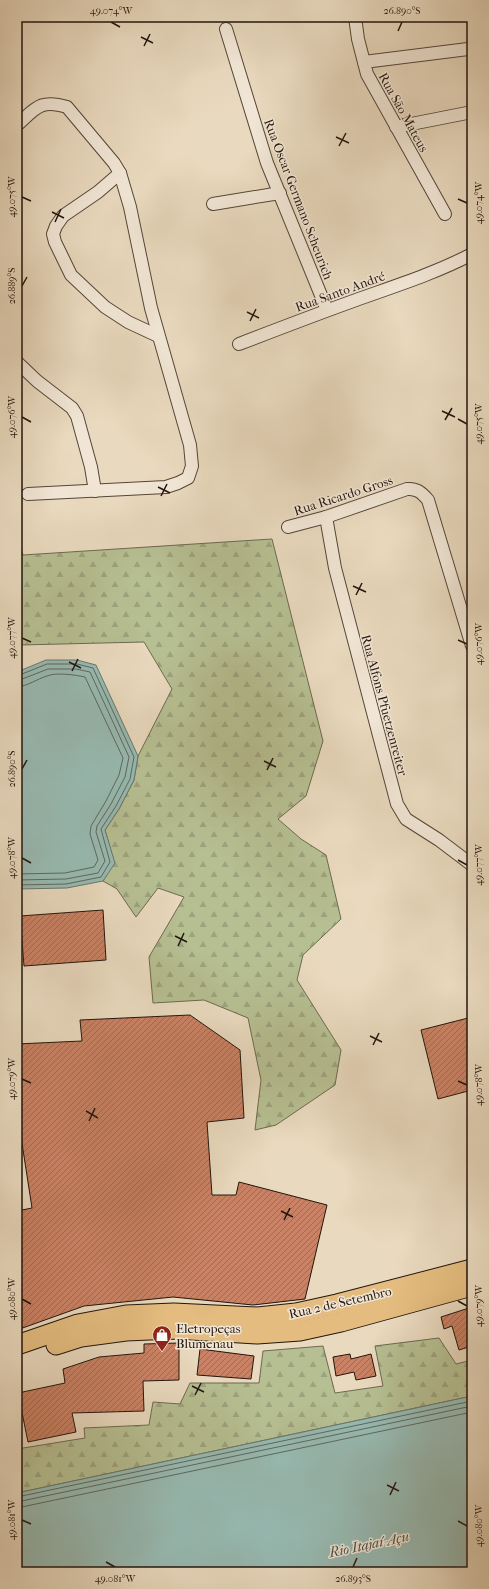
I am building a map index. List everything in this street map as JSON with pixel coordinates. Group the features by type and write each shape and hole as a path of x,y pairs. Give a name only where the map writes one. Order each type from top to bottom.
{"main road":[{"name":"Rua 2 de Setembro","path":"17,1345 78,1324 126,1315 174,1312 258,1317 296,1314 472,1269"},
{"name":"Rua 2 de Setembro","path":"17,1358 81,1338 126,1331 180,1329 257,1334 300,1331 341,1322 472,1286"}],"street":[{"name":"Rua São Mateus","path":"355,17 358,39 367,74 445,214"},
{"name":"Rua Oscar Germano Scheurich","path":"226,29 263,149 327,310"},
{"path":"364,62 468,49"},
{"path":"17,125 37,107 47,103 67,107 114,162 120,173 130,207 158,336 190,445 192,466 188,478 166,487 28,494"},
{"path":"396,127 472,112"},
{"path":"120,173 98,192 63,216 56,226 53,234 55,242 71,275 105,307 128,322 158,336"},
{"path":"213,204 280,193"},
{"name":"Rua Santo André","path":"239,344 397,285 459,261 472,254"},
{"path":"17,362 37,381 72,408 77,416 91,467 95,491"},
{"name":"Rua Ricardo Gross","path":"288,527 326,517 407,489 413,488 422,492 428,500 472,646"},
{"name":"Rua Alfons Pfuetzenreiter","path":"326,517 335,568 396,804 406,818 439,840 472,865"}],"green space":[{"path":"17,535 23,555 272,539 323,741 306,796 278,819 301,839 326,855 341,919 303,955 297,980 341,1050 335,1085 276,1125 255,1130 261,1080 248,1018 204,1000 153,1003 149,957 184,897 158,888 136,917 117,889 103,881 113,858 105,830 119,809 134,780 138,756 172,689 144,642 20,645 17,647"},
{"path":"439,1338 456,1364 472,1360 472,1396 17,1493 17,1449 85,1438 84,1428 149,1425 153,1402 180,1404 190,1383 259,1383 263,1351 323,1346 335,1393 383,1386 375,1346"}],"water":[{"path":"46,660 77,660 96,665 138,756 134,780 119,809 105,830 115,863 103,881 67,888 17,889 17,672"},
{"name":"Rio Itajaí-Açu","path":"472,1396 472,1572 17,1572 17,1493"}],"building":[{"path":"103,910 106,960 24,966 20,916"},
{"path":"190,1015 240,1050 244,1118 207,1122 212,1195 236,1195 239,1182 327,1205 305,1299 253,1305 173,1297 84,1306 17,1330 17,1211 32,1208 17,1111 17,1044 82,1041 80,1020"},
{"path":"472,1017 472,1090 438,1099 421,1030"},
{"path":"472,1307 472,1346 459,1350 452,1326 444,1329 441,1317"},
{"path":"179,1343 179,1380 143,1381 144,1411 72,1413 76,1432 28,1442 18,1393 65,1383 63,1369 99,1357 144,1353 144,1344"},
{"path":"200,1349 254,1356 251,1379 197,1375"},
{"path":"350,1354 351,1359 371,1354 376,1376 356,1380 354,1372 336,1376 333,1357"}],"place":[{"name":"Eletropeças Blumenau","path":"162,1352"}]}
